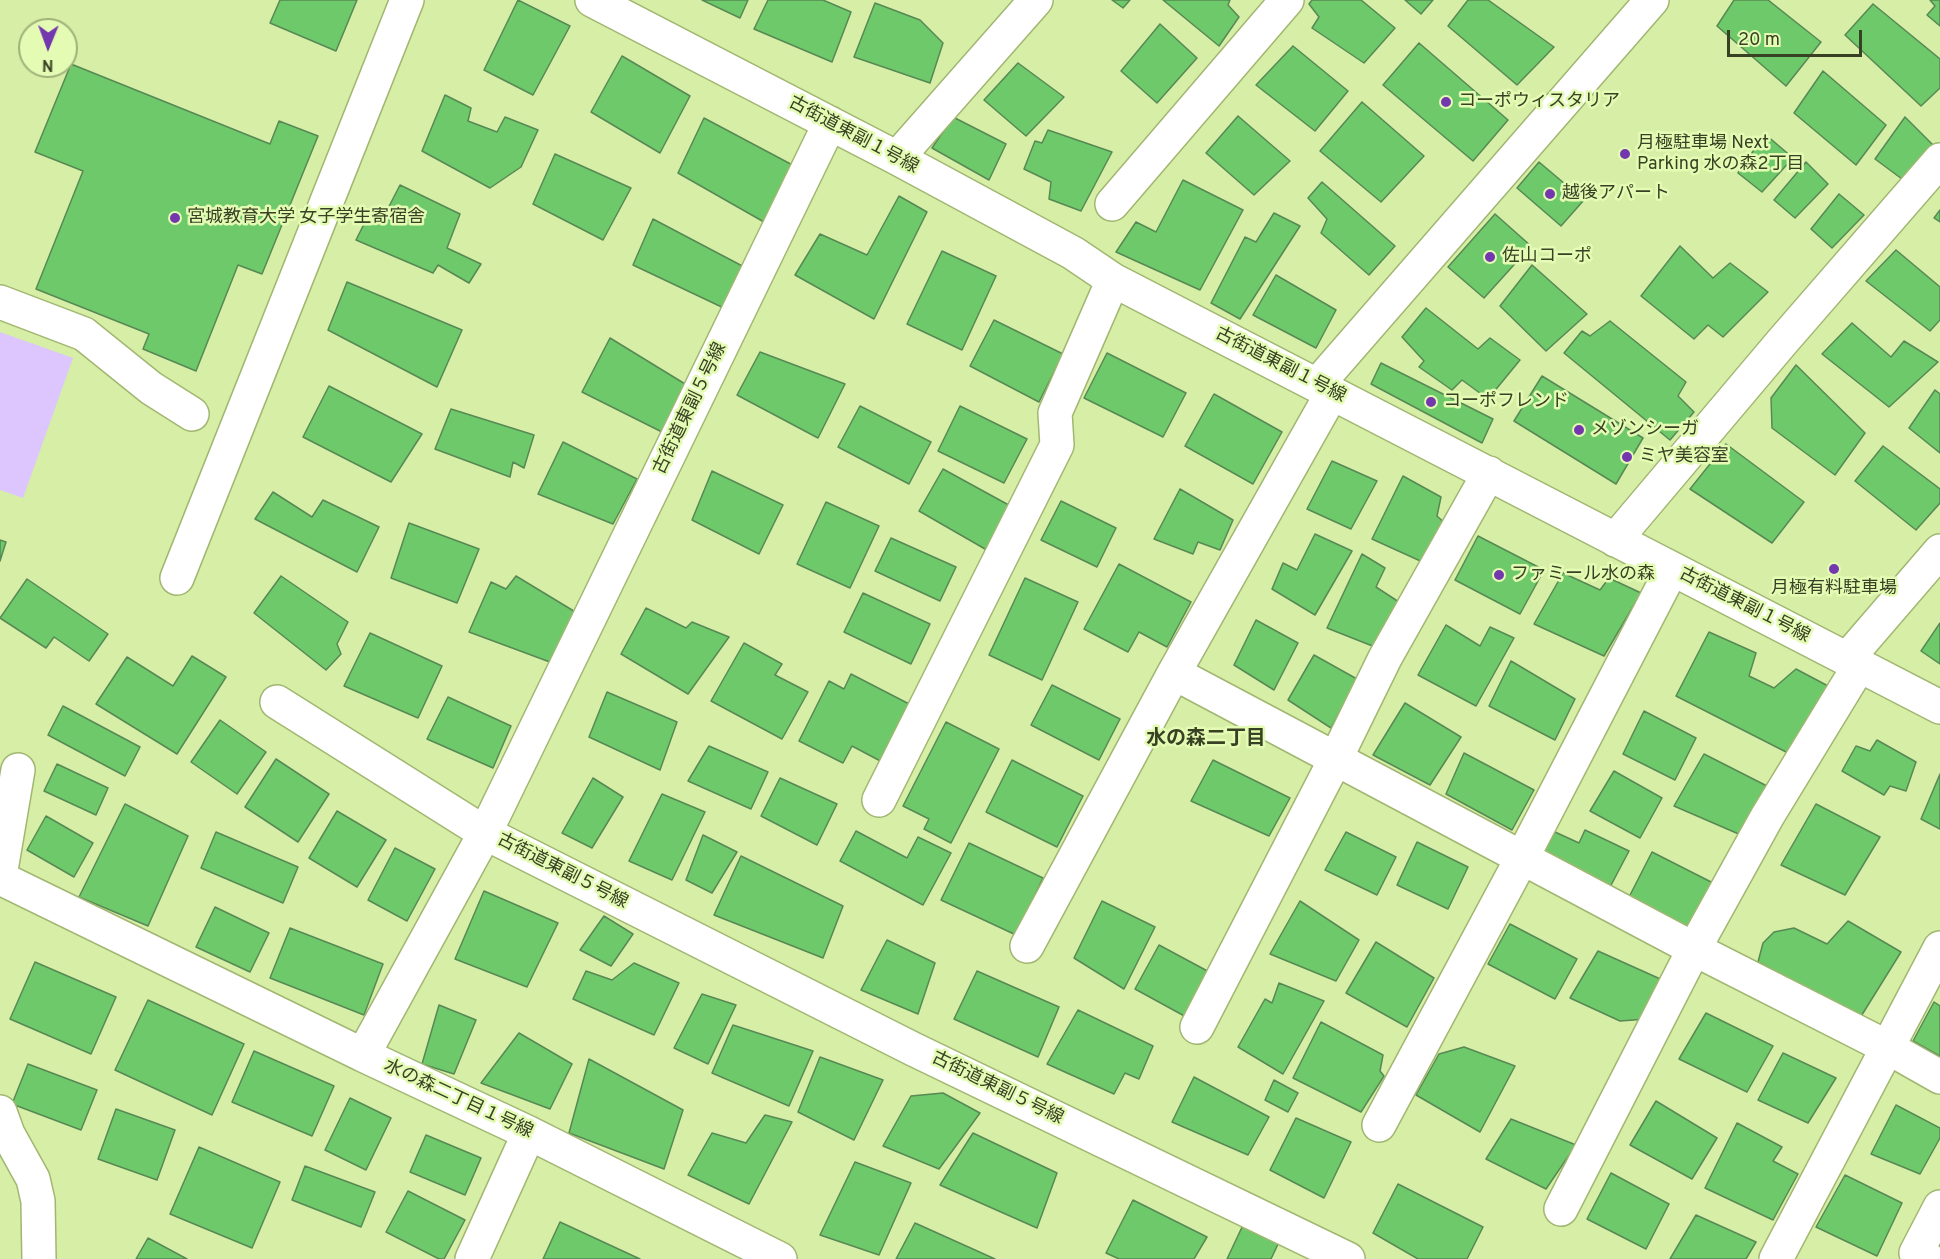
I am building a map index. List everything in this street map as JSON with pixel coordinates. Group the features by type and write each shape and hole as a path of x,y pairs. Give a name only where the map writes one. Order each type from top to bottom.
{"street":[{"path":"177,578 406,0"},
{"name":"古街道東副１号線","path":"592,0 897,158 1073,253 1113,280 1940,707"},
{"path":"897,158 1036,0"},
{"path":"1112,204 1287,0"},
{"path":"1027,946 1324,389 1652,0"},
{"name":"古街道東副５号線","path":"830,123 484,833 913,1049 1348,1259"},
{"path":"1615,540 1940,160"},
{"path":"879,800 1057,445 1055,413 1113,280"},
{"path":"0,302 84,333 151,388 192,414"},
{"path":"1197,1028 1385,658 1489,473"},
{"path":"1561,1209 1694,949 1853,662 1940,551"},
{"path":"1379,1125 1522,858 1672,569"},
{"path":"1174,673 1335,760 1694,949 1887,1047 1940,1077"},
{"path":"277,702 484,833"},
{"path":"18,770 0,877 363,1055"},
{"name":"水の森二丁目１号線","path":"484,833 363,1055 529,1133 776,1258"},
{"path":"1776,1259 1940,948"},
{"path":"0,1112 8,1134 33,1179 38,1201 39,1259"},
{"path":"472,1259 529,1133"},
{"path":"1928,1259 1916,1253 1940,1207"}],"shaded area":[{"path":"0,332 73,358 23,498 0,490"}],"building":[{"path":"280,0 357,0 336,51 270,23"},
{"path":"518,0 570,26 533,95 484,70"},
{"path":"702,0 748,0 740,18"},
{"path":"768,0 823,0 851,12 832,62 754,29"},
{"path":"1112,0 1130,0 1123,8"},
{"path":"1163,0 1230,0 1228,5 1239,17 1219,46"},
{"path":"1312,0 1361,0 1395,28 1364,63 1312,28 1319,17 1309,4"},
{"path":"1405,0 1433,0 1421,14"},
{"path":"1468,0 1488,0 1554,47 1517,85 1448,26"},
{"path":"1734,0 1768,0 1821,42 1786,86 1717,26"},
{"path":"1930,0 1940,0 1940,26 1927,15 1935,6"},
{"path":"875,3 920,20 943,43 930,83 854,57"},
{"path":"1873,4 1940,59 1940,88 1921,106 1845,35"},
{"path":"1160,24 1197,58 1157,103 1121,71"},
{"name":"コーポウィスタリア","path":"1419,43 1508,120 1473,161 1383,85"},
{"path":"1293,46 1348,91 1315,131 1256,85"},
{"path":"622,56 690,96 660,153 591,112"},
{"path":"1018,63 1064,97 1026,136 984,100"},
{"name":"宮城教育大学 女子学生寄宿舎","path":"78,67 270,144 279,121 318,136 262,274 238,265 196,371 143,349 149,334 36,289 83,171 35,152 65,78 78,78"},
{"path":"1823,71 1886,125 1856,165 1794,113"},
{"path":"445,95 471,108 468,121 497,132 505,117 538,130 521,167 490,188 422,151"},
{"path":"1362,102 1424,156 1381,202 1320,151"},
{"path":"1238,116 1290,161 1254,195 1206,153"},
{"path":"953,117 1006,144 989,180 932,148"},
{"path":"1905,117 1933,145 1902,179 1875,159"},
{"path":"704,118 800,169 771,226 678,173"},
{"path":"1048,130 1112,152 1081,211 1049,199 1051,182 1024,169 1035,141 1042,143"},
{"path":"1765,134 1793,158 1762,192 1738,173"},
{"path":"555,154 631,188 603,240 533,204"},
{"name":"越後アパート","path":"1539,162 1584,200 1561,226 1517,188"},
{"path":"1806,162 1828,184 1795,218 1774,200"},
{"path":"1183,180 1243,210 1200,290 1116,252 1136,222 1156,232"},
{"path":"1322,182 1395,246 1369,275 1321,233 1327,219 1308,198"},
{"path":"400,185 460,214 447,248 481,264 469,283 438,265 433,273 356,240 367,218 381,222"},
{"path":"1839,194 1864,215 1832,248 1811,229"},
{"path":"899,196 927,212 874,319 795,275 820,234 867,255"},
{"path":"1940,210 1940,222 1934,218"},
{"path":"1274,213 1300,226 1240,319 1211,303 1245,237 1256,242"},
{"name":"佐山コーポ","path":"1495,214 1531,246 1484,298 1448,267"},
{"path":"653,219 748,269 728,310 633,265"},
{"path":"1680,246 1713,278 1730,263 1768,292 1723,337 1708,325 1694,339 1641,296"},
{"path":"1896,250 1940,287 1940,320 1930,331 1866,281"},
{"path":"942,251 996,276 962,350 907,324"},
{"path":"1532,265 1587,314 1546,351 1500,306"},
{"path":"1276,275 1336,310 1316,348 1253,315"},
{"path":"347,282 462,330 437,387 328,330"},
{"path":"1426,308 1478,349 1490,338 1520,360 1488,399 1462,380 1452,390 1419,367 1424,361 1402,337"},
{"path":"994,320 1063,354 1039,402 970,366"},
{"path":"1610,321 1686,382 1678,396 1694,412 1670,440 1564,353 1582,331 1590,336"},
{"path":"1852,323 1891,357 1904,341 1938,362 1889,407 1822,354"},
{"path":"610,338 690,387 664,433 582,392"},
{"path":"760,352 845,384 818,438 737,395"},
{"path":"1107,353 1186,393 1163,437 1084,398"},
{"name":"コーポフレンド","path":"1381,363 1493,419 1482,443 1371,384"},
{"path":"1796,365 1865,433 1835,475 1772,428 1771,398"},
{"name":"メゾンシーガ","path":"1542,376 1643,438 1616,484 1514,421"},
{"path":"329,386 422,434 391,482 303,437"},
{"path":"1935,390 1940,394 1940,453 1909,428"},
{"path":"1214,394 1282,432 1253,484 1185,446"},
{"path":"860,406 931,442 909,484 838,447"},
{"path":"960,406 1027,439 1004,483 938,451"},
{"path":"451,409 534,435 524,468 513,462 510,477 435,449"},
{"path":"563,442 637,479 613,524 538,494"},
{"path":"1726,444 1804,502 1772,543 1690,489"},
{"path":"1883,446 1940,489 1940,503 1916,530 1855,481"},
{"path":"1332,461 1377,481 1351,529 1307,509"},
{"path":"943,469 1016,509 992,553 919,511"},
{"path":"712,471 783,505 759,554 692,520"},
{"path":"1403,476 1441,497 1437,516 1448,526 1427,564 1372,539"},
{"path":"1180,489 1233,520 1220,550 1198,542 1193,554 1154,539"},
{"path":"273,492 312,517 323,500 379,527 357,572 255,519"},
{"path":"1061,501 1116,528 1097,567 1041,540"},
{"path":"826,502 879,526 850,588 797,564"},
{"path":"409,523 479,549 457,603 391,578"},
{"path":"1315,534 1352,551 1315,615 1272,589 1283,563 1297,570"},
{"name":"ファミール水の森","path":"1478,536 1544,570 1520,614 1455,580"},
{"path":"891,538 956,567 940,601 875,571"},
{"path":"0,540 6,542 0,561"},
{"path":"1362,554 1385,568 1376,587 1402,604 1380,649 1327,628"},
{"path":"1119,564 1191,602 1167,647 1139,632 1128,652 1084,629"},
{"path":"1563,573 1600,590 1609,578 1641,593 1604,656 1534,624"},
{"path":"281,576 348,622 337,644 341,654 326,670 254,613"},
{"path":"516,576 577,613 558,665 469,632 491,582 506,589"},
{"path":"1025,578 1078,602 1042,680 989,655"},
{"path":"27,579 108,634 89,661 54,637 46,648 0,618"},
{"path":"863,593 930,624 911,664 844,632"},
{"path":"646,608 686,628 692,622 729,637 688,694 621,654"},
{"path":"1256,620 1298,643 1274,690 1234,665"},
{"path":"1940,623 1940,664 1921,651"},
{"path":"1446,625 1480,646 1490,627 1514,638 1476,706 1418,675"},
{"path":"1709,632 1756,653 1749,676 1774,688 1796,669 1830,687 1794,756 1676,696"},
{"path":"370,633 442,666 418,718 344,686"},
{"path":"744,643 782,664 775,675 808,692 782,739 711,701"},
{"path":"1314,655 1357,679 1331,728 1288,700"},
{"path":"192,656 226,677 177,754 96,704 127,657 173,686"},
{"path":"1511,661 1575,699 1555,740 1489,706"},
{"path":"851,674 915,707 886,764 852,746 843,763 799,741 829,681 844,689"},
{"path":"1052,685 1120,719 1099,760 1031,725"},
{"path":"607,692 677,722 660,770 589,737"},
{"path":"448,697 511,726 493,768 427,739"},
{"path":"1405,703 1461,737 1430,785 1373,755"},
{"path":"63,706 140,747 125,776 48,735"},
{"path":"1644,711 1696,738 1675,780 1623,754"},
{"path":"220,720 266,752 237,794 191,762"},
{"path":"946,722 999,749 951,843 924,829 929,819 903,806"},
{"path":"1877,740 1916,762 1906,791 1890,786 1884,795 1842,771 1856,746 1870,751"},
{"path":"709,746 768,772 751,809 688,781"},
{"path":"1464,753 1534,790 1512,830 1446,794"},
{"path":"1704,754 1767,786 1741,835 1674,806"},
{"path":"276,759 329,794 298,842 245,807"},
{"path":"1012,760 1083,796 1057,847 986,812"},
{"path":"1213,760 1290,798 1269,836 1191,801"},
{"path":"57,764 108,788 96,815 44,791"},
{"path":"1614,771 1662,798 1640,838 1590,811"},
{"path":"1940,774 1940,829 1921,819"},
{"path":"593,778 623,797 592,848 562,833"},
{"path":"780,778 837,804 817,845 761,816"},
{"path":"662,794 705,812 672,880 629,861"},
{"path":"125,804 188,836 148,926 79,897"},
{"path":"1816,804 1880,837 1845,895 1781,865"},
{"path":"337,811 386,840 357,887 309,858"},
{"path":"46,816 93,843 74,877 27,850"},
{"path":"1585,830 1629,851 1608,891 1541,857 1555,832 1579,843"},
{"path":"856,831 907,858 918,837 951,853 923,905 840,861"},
{"path":"216,832 298,867 283,903 201,868"},
{"path":"1346,832 1396,857 1377,895 1325,870"},
{"path":"703,835 737,852 712,893 686,880"},
{"path":"1417,842 1468,867 1448,909 1397,885"},
{"path":"969,843 1043,878 1016,935 941,900"},
{"path":"395,848 435,869 407,921 368,900"},
{"path":"1652,852 1719,886 1693,931 1628,899"},
{"path":"741,856 843,906 823,958 714,915"},
{"path":"484,891 558,923 527,987 455,959"},
{"path":"1102,901 1155,927 1124,989 1074,958"},
{"path":"1300,901 1359,940 1336,981 1270,954"},
{"path":"215,907 269,933 250,972 196,947"},
{"path":"604,916 633,934 611,966 580,950"},
{"path":"1848,921 1901,952 1860,1018 1758,962 1763,943 1774,932 1794,928 1827,944"},
{"path":"1510,924 1577,959 1555,999 1488,964"},
{"path":"290,928 383,964 364,1015 270,978"},
{"path":"887,940 935,963 918,1014 861,990"},
{"path":"1376,942 1434,978 1407,1027 1346,993"},
{"path":"1159,945 1213,974 1188,1018 1135,989"},
{"path":"1598,951 1667,982 1647,1019 1620,1021 1570,998"},
{"path":"35,962 116,997 91,1054 10,1019"},
{"path":"634,963 679,983 654,1035 573,999 586,971 612,980"},
{"path":"977,971 1059,1007 1038,1057 954,1019"},
{"path":"1279,983 1324,1001 1283,1074 1238,1047 1265,999 1272,1003"},
{"path":"702,994 736,1005 708,1064 674,1048"},
{"path":"148,1000 244,1044 212,1115 115,1070"},
{"path":"1934,1002 1940,1006 1940,1056 1913,1041"},
{"path":"439,1005 476,1020 454,1074 422,1064"},
{"path":"1078,1010 1153,1046 1139,1079 1125,1073 1114,1094 1047,1064"},
{"path":"1706,1013 1773,1046 1747,1092 1679,1059"},
{"path":"1321,1022 1383,1055 1380,1071 1384,1076 1361,1112 1293,1078"},
{"path":"733,1025 813,1051 789,1106 712,1073"},
{"path":"519,1033 572,1064 550,1109 481,1083"},
{"path":"1464,1047 1515,1066 1480,1132 1416,1095 1439,1054"},
{"path":"254,1051 334,1086 312,1136 232,1102"},
{"path":"1783,1053 1836,1078 1808,1123 1758,1100"},
{"path":"820,1057 883,1080 854,1140 798,1112"},
{"path":"589,1059 683,1110 664,1169 569,1133"},
{"path":"28,1064 97,1090 81,1130 12,1104"},
{"path":"1194,1077 1269,1117 1248,1155 1172,1122"},
{"path":"1274,1080 1298,1093 1288,1112 1265,1100"},
{"path":"943,1093 980,1113 939,1169 883,1146 911,1096"},
{"path":"350,1098 391,1118 366,1170 325,1150"},
{"path":"1656,1101 1717,1138 1692,1179 1630,1145"},
{"path":"1896,1105 1940,1128 1940,1138 1920,1174 1871,1154"},
{"path":"116,1109 175,1130 157,1180 98,1159"},
{"path":"765,1115 792,1122 749,1204 688,1175 712,1133 746,1143"},
{"path":"1296,1118 1351,1142 1324,1198 1270,1170"},
{"path":"1511,1119 1576,1145 1546,1189 1486,1159"},
{"path":"1737,1123 1782,1147 1773,1161 1798,1174 1773,1220 1705,1188"},
{"path":"973,1133 1057,1173 1037,1228 940,1185"},
{"path":"426,1135 481,1158 465,1195 410,1172"},
{"path":"199,1147 280,1182 252,1248 170,1214"},
{"path":"855,1162 911,1183 879,1255 820,1235"},
{"path":"305,1166 375,1192 361,1227 292,1200"},
{"path":"1611,1173 1669,1204 1646,1249 1587,1219"},
{"path":"1845,1175 1902,1203 1877,1256 1816,1227"},
{"path":"1398,1184 1483,1227 1467,1259 1418,1259 1373,1233"},
{"path":"408,1191 465,1220 444,1259 439,1259 386,1232"},
{"path":"1133,1200 1207,1237 1194,1259 1119,1259 1106,1253"},
{"path":"1696,1215 1756,1242 1746,1259 1670,1259"},
{"path":"560,1222 640,1259 543,1259"},
{"path":"915,1223 995,1259 896,1259"},
{"path":"1243,1225 1279,1242 1271,1259 1227,1259"},
{"path":"148,1238 187,1259 136,1259"}],"place":[{"name":"コーポウィスタリア","path":"1446,102"},
{"name":"月極駐車場 Next Parking 水の森2丁目","path":"1625,154"},
{"name":"越後アパート","path":"1550,194"},
{"name":"宮城教育大学 女子学生寄宿舎","path":"175,218"},
{"name":"佐山コーポ","path":"1490,257"},
{"name":"コーポフレンド","path":"1431,402"},
{"name":"メゾンシーガ","path":"1579,430"},
{"name":"ミヤ美容室","path":"1627,457"},
{"name":"月極有料駐車場","path":"1834,569"},
{"name":"ファミール水の森","path":"1499,575"}],"district":[{"name":"水の森二丁目","path":"1206,740"}]}
